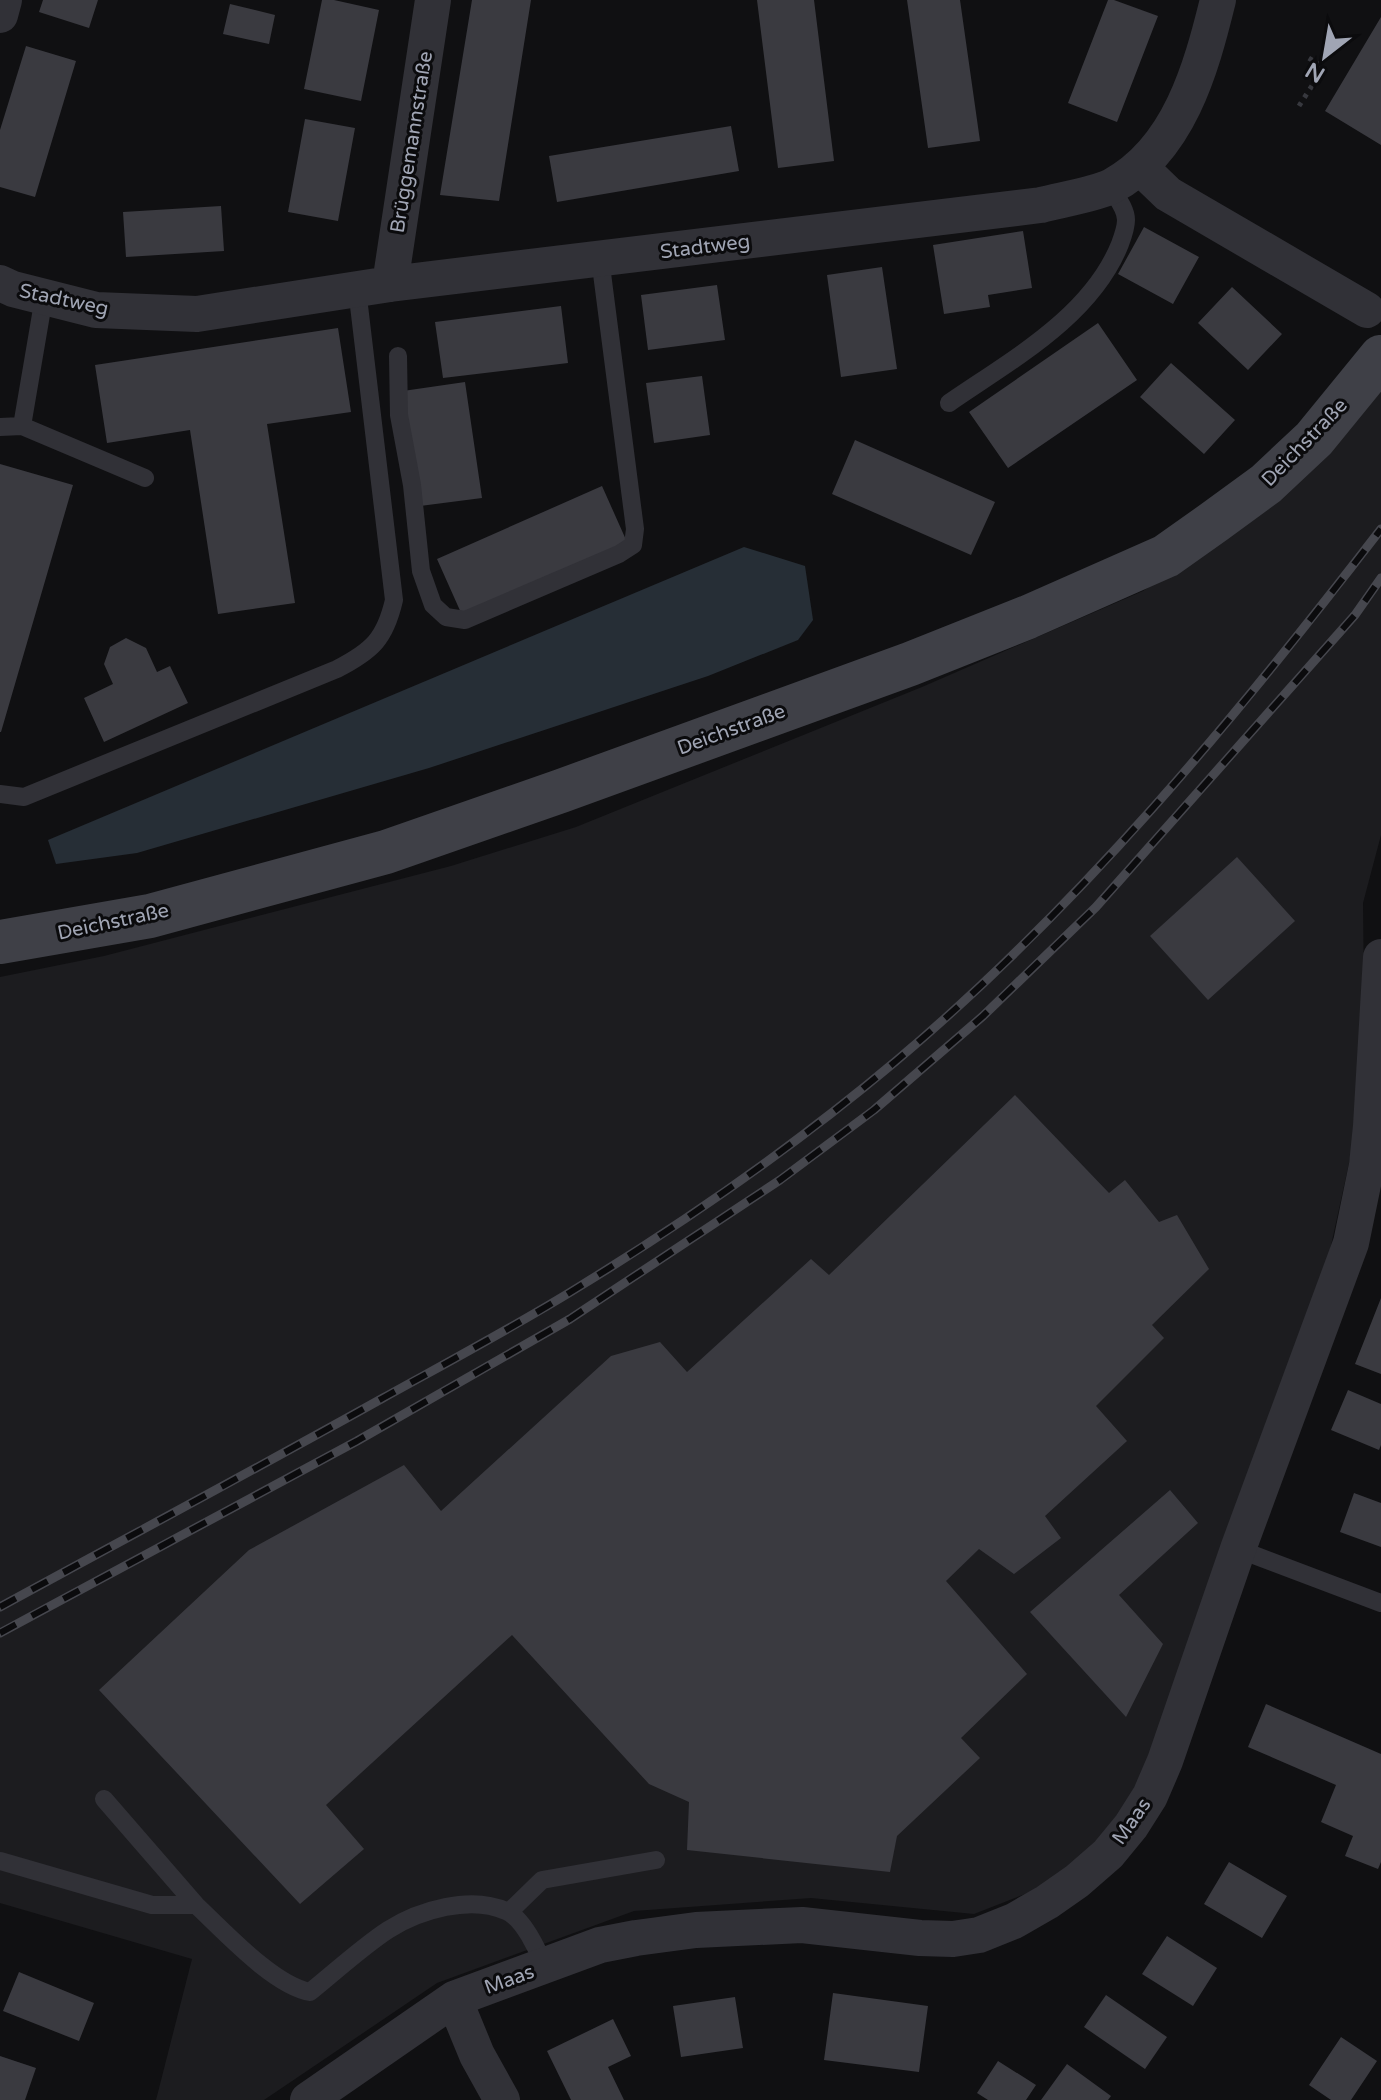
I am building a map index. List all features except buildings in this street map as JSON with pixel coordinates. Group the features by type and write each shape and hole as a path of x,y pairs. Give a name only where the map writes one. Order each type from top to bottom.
{"main road":[{"name":"Deichstraße","path":"0,942 150,916 386,852 881,675 1028,617 1166,556 1256,492 1314,439 1381,357"}],"street":[{"path":"0,15 4,0"},
{"name":"Brüggemannstraße","path":"373,286 433,0"},
{"name":"Stadtweg","path":"0,283 96,310 197,314 373,286 1041,205 1110,187 1140,167 1161,145 1198,71 1218,0"},
{"path":"1140,167 1168,194 1367,310"},
{"name":"Maas","path":"308,2100 454,1999 600,1945 696,1930 802,1925 920,1938 953,1939 979,1935 1014,1921 1047,1902 1108,1854 1150,1796 1165,1761 1238,1549 1351,1243 1367,1165 1381,957"},
{"path":"454,1999 477,2055 502,2100"}],"lane":[{"path":"949,403 1053,329 1096,288 1114,259 1124,233 1126,218 1110,187"},
{"path":"398,356 399,415 412,485 421,571 433,605 446,617 465,620 619,554 633,545 635,529 600,258"},
{"path":"0,794 24,797 86,772 337,669 361,657 376,642 389,621 394,600 373,286"},
{"path":"22,426 44,297"},
{"path":"0,427 22,426 145,478"},
{"path":"1238,1549 1381,1603"},
{"path":"104,1799 196,1905 273,1975 298,1990 310,1992 388,1930 432,1909 479,1904 509,1912 534,1942 544,1966"},
{"path":"509,1912 542,1880 656,1860"},
{"path":"0,1861 152,1905 196,1905"}],"path":[{"path":"1299,106 1324,67 1307,57"}],"shaded area":[{"path":"1381,389 1381,835 1363,903 1365,1090 1328,1259 1141,1798 1066,1878 974,1914 811,1898 634,1911 437,1983 264,2100 156,2100 192,1959 0,1903 0,977 104,956 451,866 576,827 922,687 1143,591 1278,498"},
{"path":"744,547 805,566 813,620 798,640 708,676 429,768 137,853 56,864 48,840"}],"railway":[{"path":"0,1607 553,1302 700,1208 820,1122 964,1001 1092,875 1269,671 1381,529"},
{"path":"0,1633 357,1441 570,1319 780,1180 874,1110 983,1016 1096,907 1355,615 1381,578"}]}
